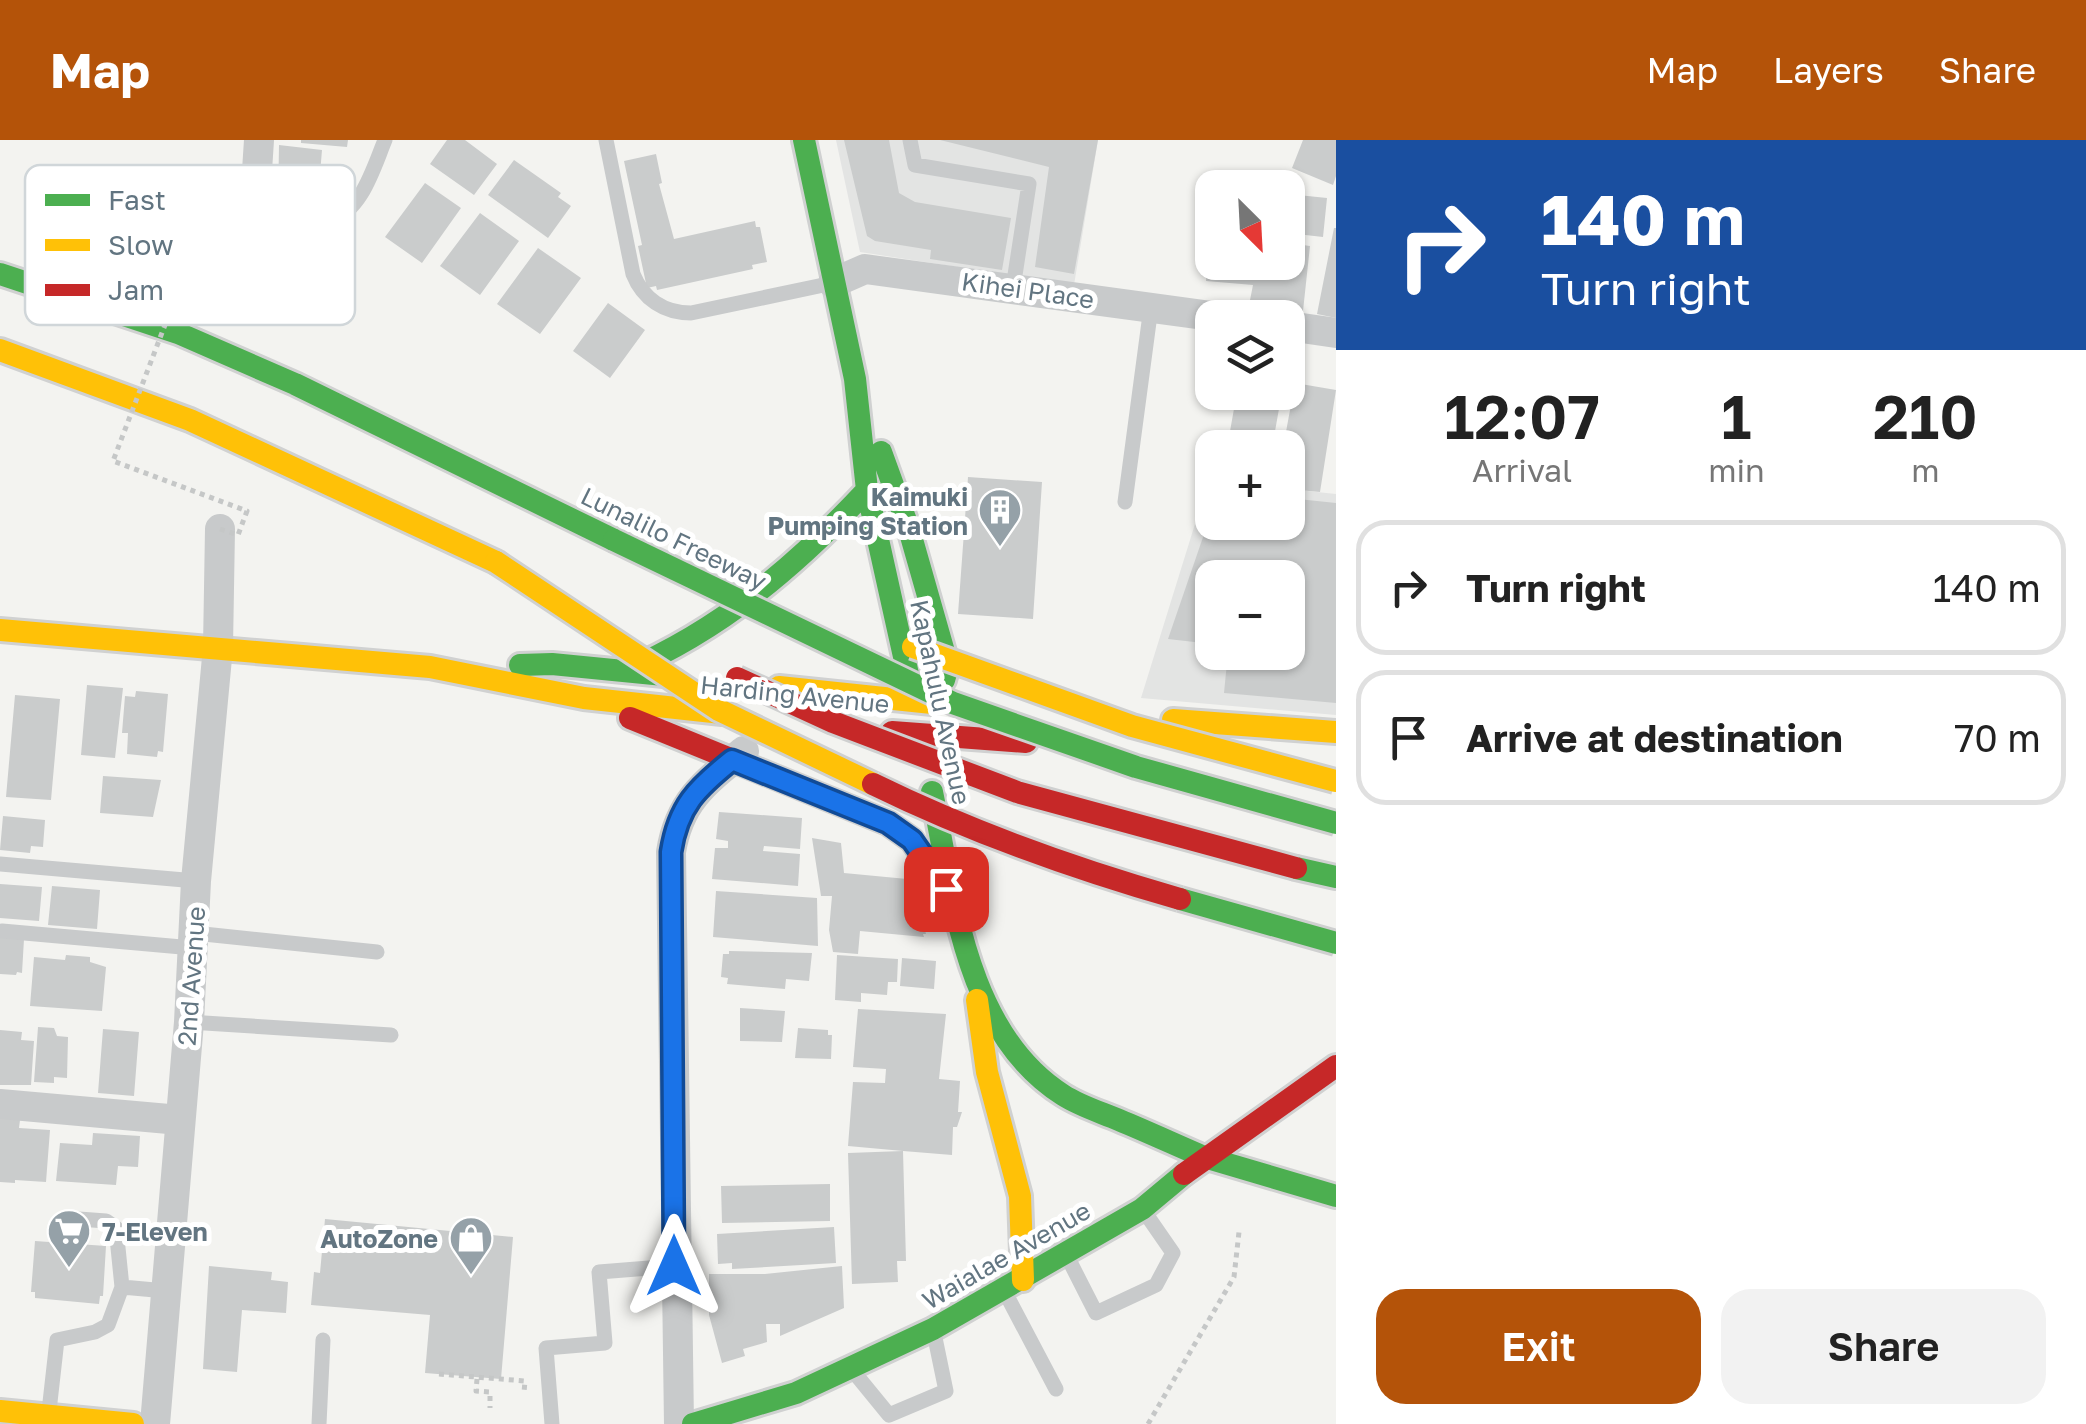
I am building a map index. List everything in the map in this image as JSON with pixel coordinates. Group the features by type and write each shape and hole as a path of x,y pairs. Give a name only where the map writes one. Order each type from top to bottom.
{"main road":[{"name":"Kapahulu Avenue","path":"804,140 855,379 866,490 974,970 995,1017 1036,1075 1056,1091 1204,1157"},
{"name":"Lunalilo Freeway","path":"0,274 25,282"},
{"name":"Lunalilo Freeway","path":"154,325 295,384 952,703 1136,767 1336,823"},
{"path":"0,350 172,412 280,458 833,722 1017,792 1336,877"},
{"path":"855,379 909,529 948,666 938,704 920,734"},
{"path":"625,671 694,640 809,550 866,490"},
{"path":"614,540 789,598"},
{"path":"496,562 719,710 947,820 1124,882 1336,943"},
{"name":"Harding Avenue","path":"0,630 430,668 584,698 920,734 1336,761"},
{"path":"876,632 1132,726 1336,781"},
{"name":"Harding Avenue","path":"430,668 552,664 938,704 1336,732"},
{"path":"948,666 1007,708"},
{"path":"584,698 888,823 912,840 934,868 958,910"},
{"path":"974,970 987,1072 1020,1196 1014,1285"},
{"name":"Waialae Avenue","path":"693,1424 796,1394 933,1329 1014,1285 1142,1208 1204,1157 1336,1066"},
{"path":"1204,1157 1336,1196"},
{"path":"0,1411 133,1424"}],"street":[{"path":"257,165 259,140"},
{"name":"Kihei Place","path":"832,283 865,269 1195,313"},
{"path":"1305,328 1336,333"},
{"name":"2nd Avenue","path":"155,1424 196,881 218,647 220,529"},
{"path":"679,1424 671,852 675,824 697,789 782,720"},
{"path":"0,1104 180,1120"}],"lane":[{"path":"355,204 385,140"},
{"path":"606,140 633,274 638,287 656,304 678,313 690,313 832,283"},
{"path":"910,140 915,165 1029,184 1012,288"},
{"path":"1124,502 1151,307"},
{"path":"0,864 196,881"},
{"path":"2,931 378,952"},
{"path":"188,1022 391,1036"},
{"path":"1066,1254 1096,1313 1156,1286 1174,1252 1142,1208"},
{"path":"48,1416 57,1340 94,1332 108,1324 122,1287 116,1228 106,1221 65,1218"},
{"path":"552,1424 546,1348 605,1343 600,1272 674,1266"},
{"path":"1014,1285 1056,1389"},
{"path":"122,1287 166,1291"},
{"path":"850,1367 884,1419 946,1391 933,1329"},
{"path":"319,1424 323,1340"}],"path":[{"path":"165,325 113,461 247,511 238,535 220,529"},
{"path":"1148,1424 1234,1277 1239,1232"},
{"path":"439,1374 524,1382 524,1392"},
{"path":"477,1378 476,1391 490,1392 490,1408"}],"shaded area":[{"path":"836,140 1098,140 1074,285 860,252"},
{"path":"1305,491 1336,494 1336,715 1141,698 1195,524 1195,540 1305,540"}],"building":[{"path":"301,140 348,140 347,147"},
{"path":"447,140 465,140 497,164 474,195 430,164"},
{"path":"844,140 889,140 899,193 915,202 1011,218 1002,270 930,259 931,250 875,241 867,236"},
{"path":"940,140 1098,140 1074,274 1035,267 1049,167"},
{"path":"1303,140 1336,140 1333,185 1305,170 1292,168"},
{"path":"279,145 322,150 321,165 279,165"},
{"path":"656,154 662,183 659,184 674,239 755,221 756,227 760,227 767,262 752,265 753,269 657,290 656,286 647,288 624,161"},
{"path":"514,160 561,193 558,197 571,206 548,238 488,195"},
{"path":"425,183 461,208 422,263 385,237"},
{"path":"1305,196 1327,198 1323,237 1305,235"},
{"path":"480,213 519,241 480,295 440,266"},
{"path":"1336,228 1336,318 1317,314"},
{"path":"1305,245 1310,246 1304,300 1250,300 1253,285 1206,281 1305,280"},
{"path":"538,248 581,278 540,334 497,304"},
{"path":"608,303 645,330 610,378 573,351"},
{"path":"1305,385 1336,390 1320,492 1305,491 1305,430 1286,430 1290,410 1305,410"},
{"path":"1234,410 1279,410 1275,430 1230,430"},
{"name":"Kaimuki Pumping Station","path":"968,477 1042,482 1033,619 958,614"},
{"path":"1305,500 1336,503 1336,703 1224,693 1226,670 1305,670 1305,560 1195,560 1202,540 1305,540"},
{"path":"1195,560 1195,642 1168,639"},
{"path":"87,685 123,688 115,758 81,755"},
{"path":"136,691 168,694 163,752 158,751 157,757 127,754 128,733 122,733 125,696 135,697"},
{"path":"15,695 60,699 51,800 6,797"},
{"path":"103,776 161,780 153,817 100,813"},
{"path":"719,812 802,818 800,849 764,846 763,851 800,854 798,886 712,879 715,848 728,848 728,841 716,839"},
{"path":"3,816 45,820 43,847 31,846 30,853 0,850"},
{"path":"812,838 841,843 844,873 907,879 909,901 922,903 928,929 924,937 860,931 858,954 833,952 829,930 832,896 821,896"},
{"path":"0,884 42,887 39,921 0,918"},
{"path":"52,886 100,890 97,929 48,925"},
{"path":"716,891 817,898 818,946 713,937"},
{"path":"0,937 24,939 22,973 0,974"},
{"path":"812,953 809,981 786,979 785,989 727,984 728,978 721,977 723,954"},
{"path":"66,955 90,957 90,962 106,967 102,1011 30,1006 34,957 65,960"},
{"path":"837,955 898,959 897,982 888,982 887,995 861,993 861,1002 835,1000"},
{"path":"902,958 936,961 934,989 900,986"},
{"path":"740,1008 785,1011 782,1042 740,1041"},
{"path":"858,1009 946,1014 939,1079 960,1081 958,1112 962,1112 957,1127 953,1127 952,1155 848,1146 853,1082 885,1083 886,1069 853,1067"},
{"path":"38,1027 54,1028 57,1036 68,1037 67,1078 54,1077 54,1083 34,1082"},
{"path":"798,1028 828,1030 828,1035 832,1035 831,1059 795,1058"},
{"path":"103,1029 139,1032 134,1096 98,1093"},
{"path":"0,1030 22,1032 21,1040 34,1041 31,1085 0,1085"},
{"path":"0,1111 21,1112 19,1128 50,1130 46,1182 0,1182"},
{"path":"93,1133 140,1136 138,1167 118,1166 116,1185 56,1181 60,1143 92,1145"},
{"path":"903,1151 906,1261 897,1261 898,1282 852,1284 848,1153"},
{"path":"830,1184 830,1221 722,1223 721,1186"},
{"path":"325,1219 513,1237 501,1379 425,1373 430,1315 311,1305 314,1272 320,1273"},
{"path":"834,1227 836,1263 732,1269 732,1263 718,1264 717,1234"},
{"name":"7-Eleven","path":"35,1241 106,1246 103,1296 99,1304 35,1298 35,1292 31,1292"},
{"path":"209,1266 272,1272 271,1280 288,1282 286,1313 242,1310 237,1372 203,1369"},
{"path":"842,1266 844,1308 780,1336 780,1324 766,1324 767,1342 743,1349 745,1356 722,1363 709,1315 709,1274 765,1274"}],"traffic: fast":[{"path":"804,140 855,379 867,490 909,679"},
{"path":"0,274 25,282"},
{"path":"154,325 295,384 614,540"},
{"path":"881,452 909,529 948,666 944,680"},
{"path":"625,671 693,636 755,594 813,545 867,490"},
{"path":"614,540 953,703 1136,767 1336,823"},
{"path":"520,665 552,664 664,675"},
{"path":"932,792 969,958 984,999 1004,1036 1030,1068 1063,1095 1204,1157"},
{"path":"1296,868 1336,877"},
{"path":"1180,899 1336,943"},
{"path":"1204,1157 1336,1196"},
{"path":"693,1424 796,1393 933,1329 1142,1209 1184,1174"}],"traffic: slow":[{"path":"0,350 190,420 496,562"},
{"path":"496,562 719,710 873,784"},
{"path":"0,630 430,667 584,698 722,713"},
{"path":"913,647 1132,726 1335,781"},
{"path":"779,687 932,703"},
{"path":"1173,720 1336,732"},
{"path":"977,1000 987,1072 1020,1196 1023,1280"},
{"path":"0,1411 133,1424"}],"traffic: jam":[{"path":"737,678 833,722 1017,792 1296,868"},
{"path":"630,718 888,823 912,840 944,886"},
{"path":"892,732 1026,742"},
{"path":"873,784 1024,848 1180,899"},
{"path":"1184,1174 1336,1066"}],"place":[{"name":"Kaimuki Pumping Station","path":"1000,548"},
{"name":"7-Eleven","path":"69,1269"},
{"name":"AutoZone","path":"471,1276"}],"route":[{"path":"674,1266 671,852 675,824 697,789 732,760 888,823 912,840 946,889"}]}
